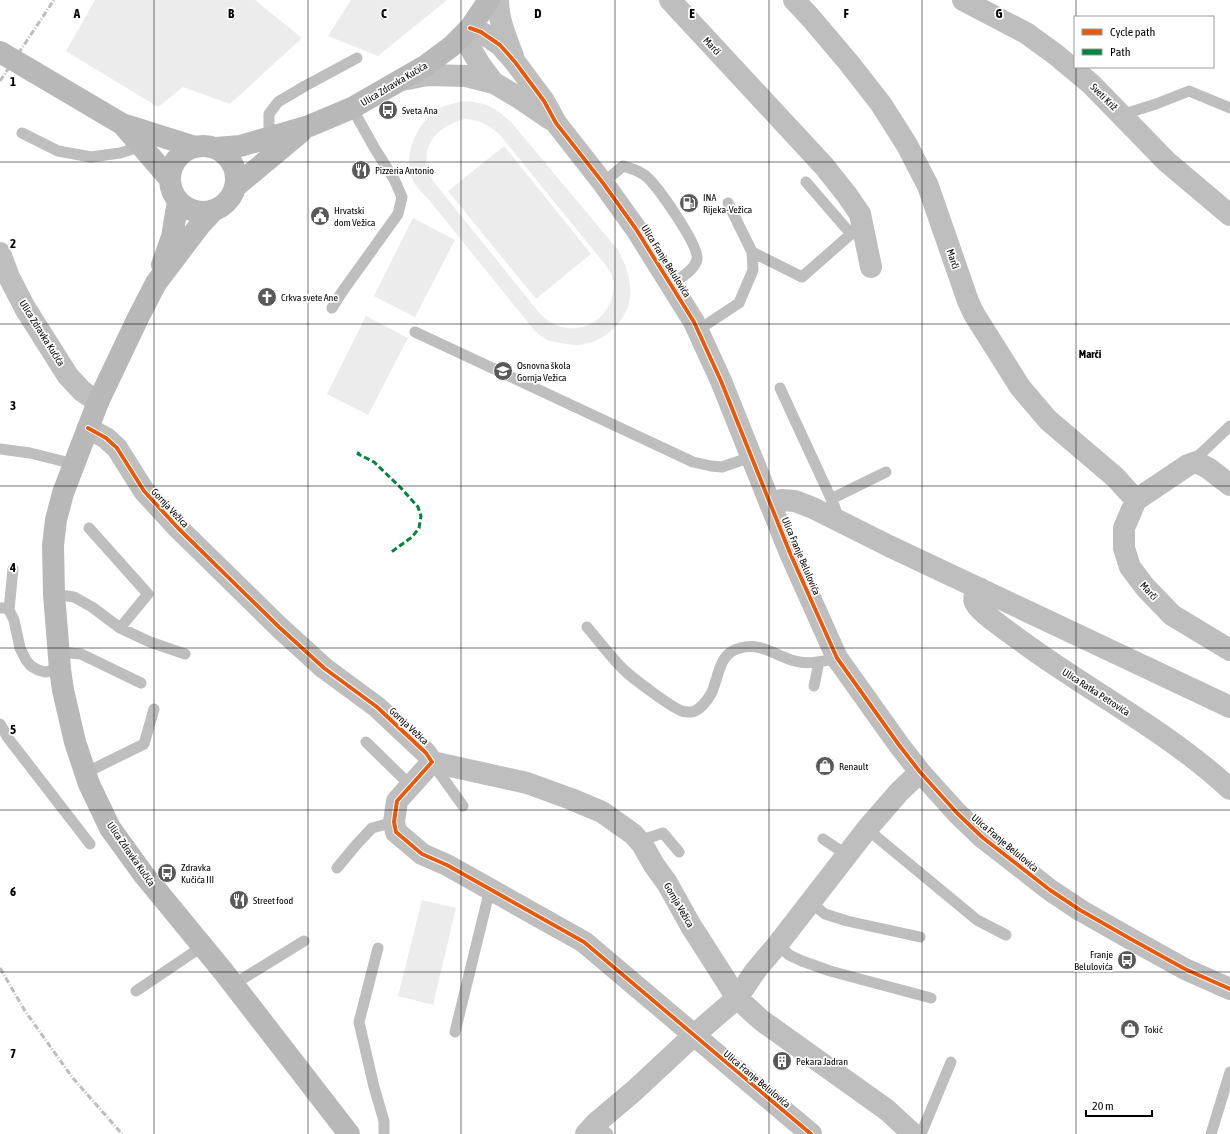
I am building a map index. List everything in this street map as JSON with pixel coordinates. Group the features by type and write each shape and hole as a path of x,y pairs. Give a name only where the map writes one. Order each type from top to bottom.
{"main road":[{"path":"468,31 490,0"},
{"name":"Ulica Zdravka Kučića","path":"0,52 122,124 195,147 205,146 216,148 240,146 269,138 309,126 352,108 425,66 468,31"},
{"name":"Ulica Zdravka Kučića","path":"122,124 169,178 171,188 178,200 172,238 156,283 134,325 98,402 62,493 56,520 54,545 54,594 63,690 75,742 89,784 110,828 144,875 234,984 349,1134"},
{"name":"Ulica Zdravka Kučića","path":"156,283 200,225 214,210 223,205 230,197 234,187 309,126"},
{"path":"169,178 171,167 176,158 185,151 195,147"},
{"path":"216,148 224,153 230,160 236,178 234,187"},
{"path":"178,200 192,210 203,212 214,210"}],"street":[{"name":"Ulica Franje Belulovića","path":"498,0 498,8 504,32 515,62"},
{"name":"Marči","path":"670,0 824,166 847,195 860,214 871,267"},
{"name":"Marči","path":"794,0 849,63 881,104 907,145 928,186 971,307 1020,387 1048,420 1114,477 1136,500 1124,528 1124,548 1130,567 1145,587 1172,615 1230,650"},
{"name":"Sveti Križ","path":"963,0 1026,33 1055,54 1091,84 1167,162 1230,215"},
{"name":"Ulica Franje Belulovića","path":"494,83 478,63 468,44 468,31 481,32 500,45 515,62 544,102 556,123 603,183 636,229 698,330 721,381 790,553 828,660 920,772 957,813 982,837 1050,890 1080,910 1186,969 1230,989"},
{"name":"Ulica Franje Belulovića","path":"401,81 428,75 466,76 494,83 556,123"},
{"name":"Ulica Zdravka Kučića","path":"0,253 9,277 25,308 68,376 82,391 98,402"},
{"name":"Gornja Vežica","path":"88,428 106,438 117,448 144,491 178,528 285,632 324,668 377,707 426,753 432,762 527,783 602,812 633,834 667,883 691,926 737,998"},
{"path":"1136,500 1188,464 1196,462 1208,468 1230,485"},
{"path":"770,504 780,500 795,501 813,508 1230,707"},
{"name":"Ulica Ratka Petrovića","path":"979,588 974,598 975,603 979,609 991,619 1060,669 1162,735 1208,770 1230,790"},
{"path":"432,762 397,800 394,822 396,832 422,854 447,865 584,942 693,1036"},
{"path":"597,1130 634,1091 693,1036 737,998 756,970 778,944 867,829 899,792 920,772"},
{"path":"737,998 761,1020 875,1102 913,1134"},
{"name":"Ulica Franje Belulovića","path":"693,1036 811,1134"}],"lane":[{"path":"269,138 269,114 278,102 357,58"},
{"path":"1121,115 1156,104 1189,91 1230,108"},
{"path":"332,308 398,214 402,197 394,179 352,108"},
{"path":"22,133 58,151 91,157 120,153 142,146"},
{"path":"603,183 623,166 636,170 648,178 665,200 690,239 697,259 694,267 671,285"},
{"path":"752,252 802,277 852,234 806,182"},
{"path":"698,330 739,302 753,270 752,252 728,203"},
{"path":"415,332 693,462 722,467 751,457"},
{"path":"780,388 831,498 839,521"},
{"path":"1191,463 1230,426"},
{"path":"0,449 30,453 74,464"},
{"path":"831,498 886,472"},
{"path":"89,528 148,594 120,628"},
{"path":"13,569 4,609 14,620 20,648 30,666 45,672 59,660 81,654 141,683"},
{"path":"54,594 74,597 120,628 150,642 185,654"},
{"path":"587,627 623,670 681,711 690,712 698,710 710,696 721,663 730,652 739,648 753,646 768,650 794,661 812,663 828,660"},
{"path":"814,686 828,660"},
{"path":"86,773 144,744 154,709"},
{"path":"0,724 8,738 90,844"},
{"path":"366,742 411,786"},
{"path":"432,762 463,806"},
{"path":"337,868 372,828 394,822"},
{"path":"867,829 977,920 1006,935"},
{"path":"640,842 663,833 679,852"},
{"path":"823,839 847,855"},
{"path":"455,1032 490,889"},
{"path":"810,902 825,914 847,921 920,936"},
{"path":"234,984 304,940"},
{"path":"778,944 789,955 823,969 931,998"},
{"path":"136,991 203,946"},
{"path":"378,948 359,1022 374,1087 384,1121 384,1134"},
{"path":"921,1134 951,1062"},
{"path":"1211,1134 1230,1072"}],"shaded area":[{"path":"95,0 255,0 302,38 230,104 183,87 158,107 66,51"},
{"path":"351,0 447,0 378,56 328,36"},
{"path":"467,101 492,107 511,122 618,250 630,282 629,303 626,311 616,326 602,337 586,344 574,345 549,341 535,331 415,184 409,168 409,158 414,138 419,129 432,113 440,108 450,104","holes":["465,119 484,124 492,128 500,135 608,269 612,276 613,289 611,301 605,312 597,320 586,326 575,328 563,327 550,322 541,315 433,181 427,168 428,149 431,141 449,125"]},
{"path":"504,146 591,254 536,299 448,191"},
{"path":"413,218 455,240 415,317 374,296"},
{"path":"366,316 408,338 368,415 327,394"},
{"path":"422,900 456,908 433,1005 398,996"}],"railway":[{"path":"0,81 54,0"},
{"path":"0,968 25,1011 72,1077 122,1134"}],"marked path":[{"path":"359,452 358,454 374,462 401,488 418,507 421,516 419,528 412,537 390,553"}],"cycle path":[{"path":"470,28 481,32 500,45 515,62 544,101 556,123 603,183 636,229 694,322 721,381 790,553 837,658 920,772 957,813 982,837 1050,890 1080,910 1185,969 1230,989"},
{"path":"88,428 106,438 117,448 144,491 178,528 279,627 324,668 377,707 426,753 432,762 397,801 394,822 396,832 422,854 447,865 584,942 811,1134"}],"place":[{"name":"Sveta Ana","path":"388,110"},
{"name":"Pizzeria Antonio","path":"361,170"},
{"name":"INA Rijeka-Vežica","path":"689,203"},
{"name":"Hrvatski dom Vežica","path":"320,216"},
{"name":"Crkva svete Ane","path":"267,297"},
{"name":"Osnovna škola Gornja Vežica","path":"503,371"},
{"name":"Renault","path":"825,766"},
{"name":"Zdravka Kučića III","path":"167,873"},
{"name":"Street food","path":"239,900"},
{"name":"Franje Belulovića","path":"1127,960"},
{"name":"Tokić","path":"1130,1029"},
{"name":"Pekara Jadran","path":"782,1061"}],"district":[{"name":"Marči","path":"1090,354"}]}
